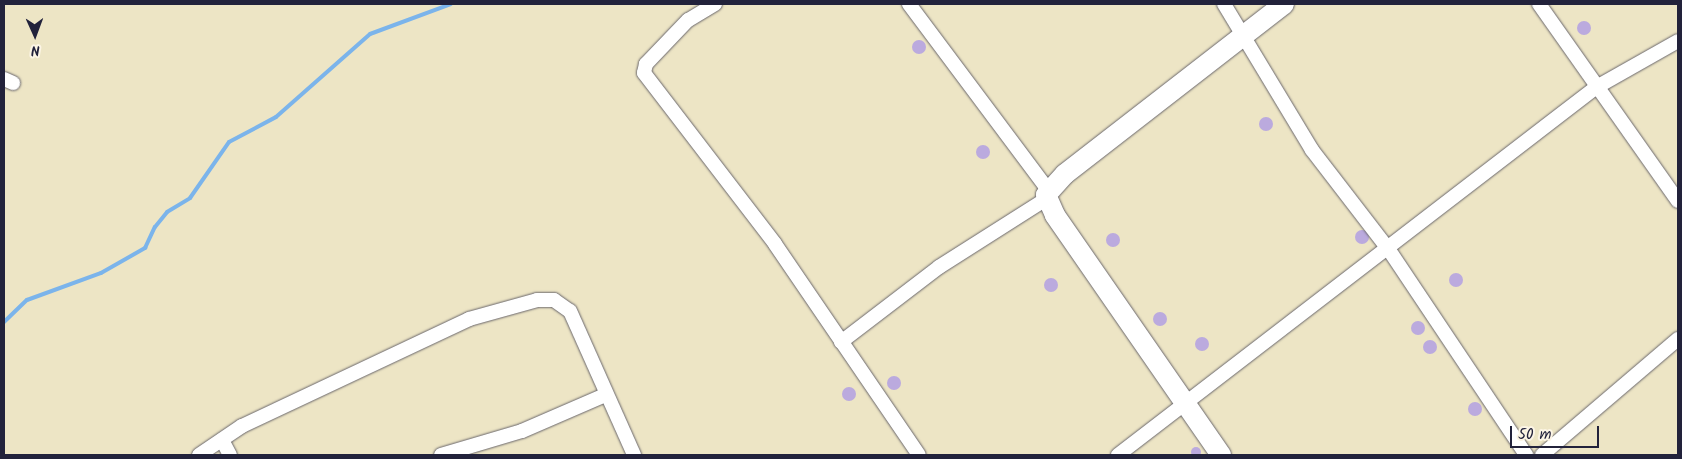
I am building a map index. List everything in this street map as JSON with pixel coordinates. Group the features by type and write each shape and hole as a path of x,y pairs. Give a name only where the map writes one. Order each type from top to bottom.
{"street":[{"path":"715,4 688,20 646,64 644,73 775,244 919,455"},
{"path":"909,4 1047,195 1183,402 1221,455"},
{"path":"1224,4 1312,150 1389,250 1526,455"},
{"path":"842,342 939,268 1047,195 1243,34 1284,4"},
{"path":"1539,4 1595,88 1678,201"},
{"path":"1118,455 1183,402 1389,250 1595,88 1678,41"},
{"path":"199,455 242,426 469,320 537,300 554,300 570,311 634,455"},
{"path":"1542,455 1678,339"},
{"path":"441,455 522,431 606,395"},
{"path":"222,440 230,455"}],"building":[{"path":"1584,21 1589,23 1591,28 1589,33 1584,35 1579,33 1577,28 1579,23"},
{"path":"919,40 924,42 926,47 924,52 919,54 914,52 912,47 914,42"},
{"path":"1266,117 1271,119 1273,124 1271,129 1266,131 1261,129 1259,124 1261,119"},
{"path":"983,145 988,147 990,152 988,157 983,159 978,157 976,152 978,147"},
{"path":"1362,230 1367,232 1369,237 1367,242 1362,244 1357,242 1355,237 1357,232"},
{"path":"1113,233 1118,235 1120,240 1118,245 1113,247 1108,245 1106,240 1108,235"},
{"path":"1456,273 1461,275 1463,280 1461,285 1456,287 1451,285 1449,280 1451,275"},
{"path":"1051,278 1056,280 1058,285 1056,290 1051,292 1046,290 1044,285 1046,280"},
{"path":"1160,312 1165,314 1167,319 1165,324 1160,326 1155,324 1153,319 1155,314"},
{"path":"1418,321 1423,323 1425,328 1423,333 1418,335 1413,333 1411,328 1413,323"},
{"path":"1202,337 1207,339 1209,344 1207,349 1202,351 1197,349 1195,344 1197,339"},
{"path":"1430,340 1435,342 1437,347 1435,352 1430,354 1425,352 1423,347 1425,342"},
{"path":"894,376 899,378 901,383 899,388 894,390 889,388 887,383 889,378"},
{"path":"849,387 854,389 856,394 854,399 849,401 844,399 842,394 844,389"},
{"path":"1475,402 1480,404 1482,409 1480,414 1475,416 1470,414 1468,409 1470,404"},
{"path":"1196,447 1201,452 1196,457 1191,452"}],"waterway":[{"path":"4,322 27,300 101,273 145,248 155,227 167,212 190,198 229,142 276,117 370,34 451,4"}]}
